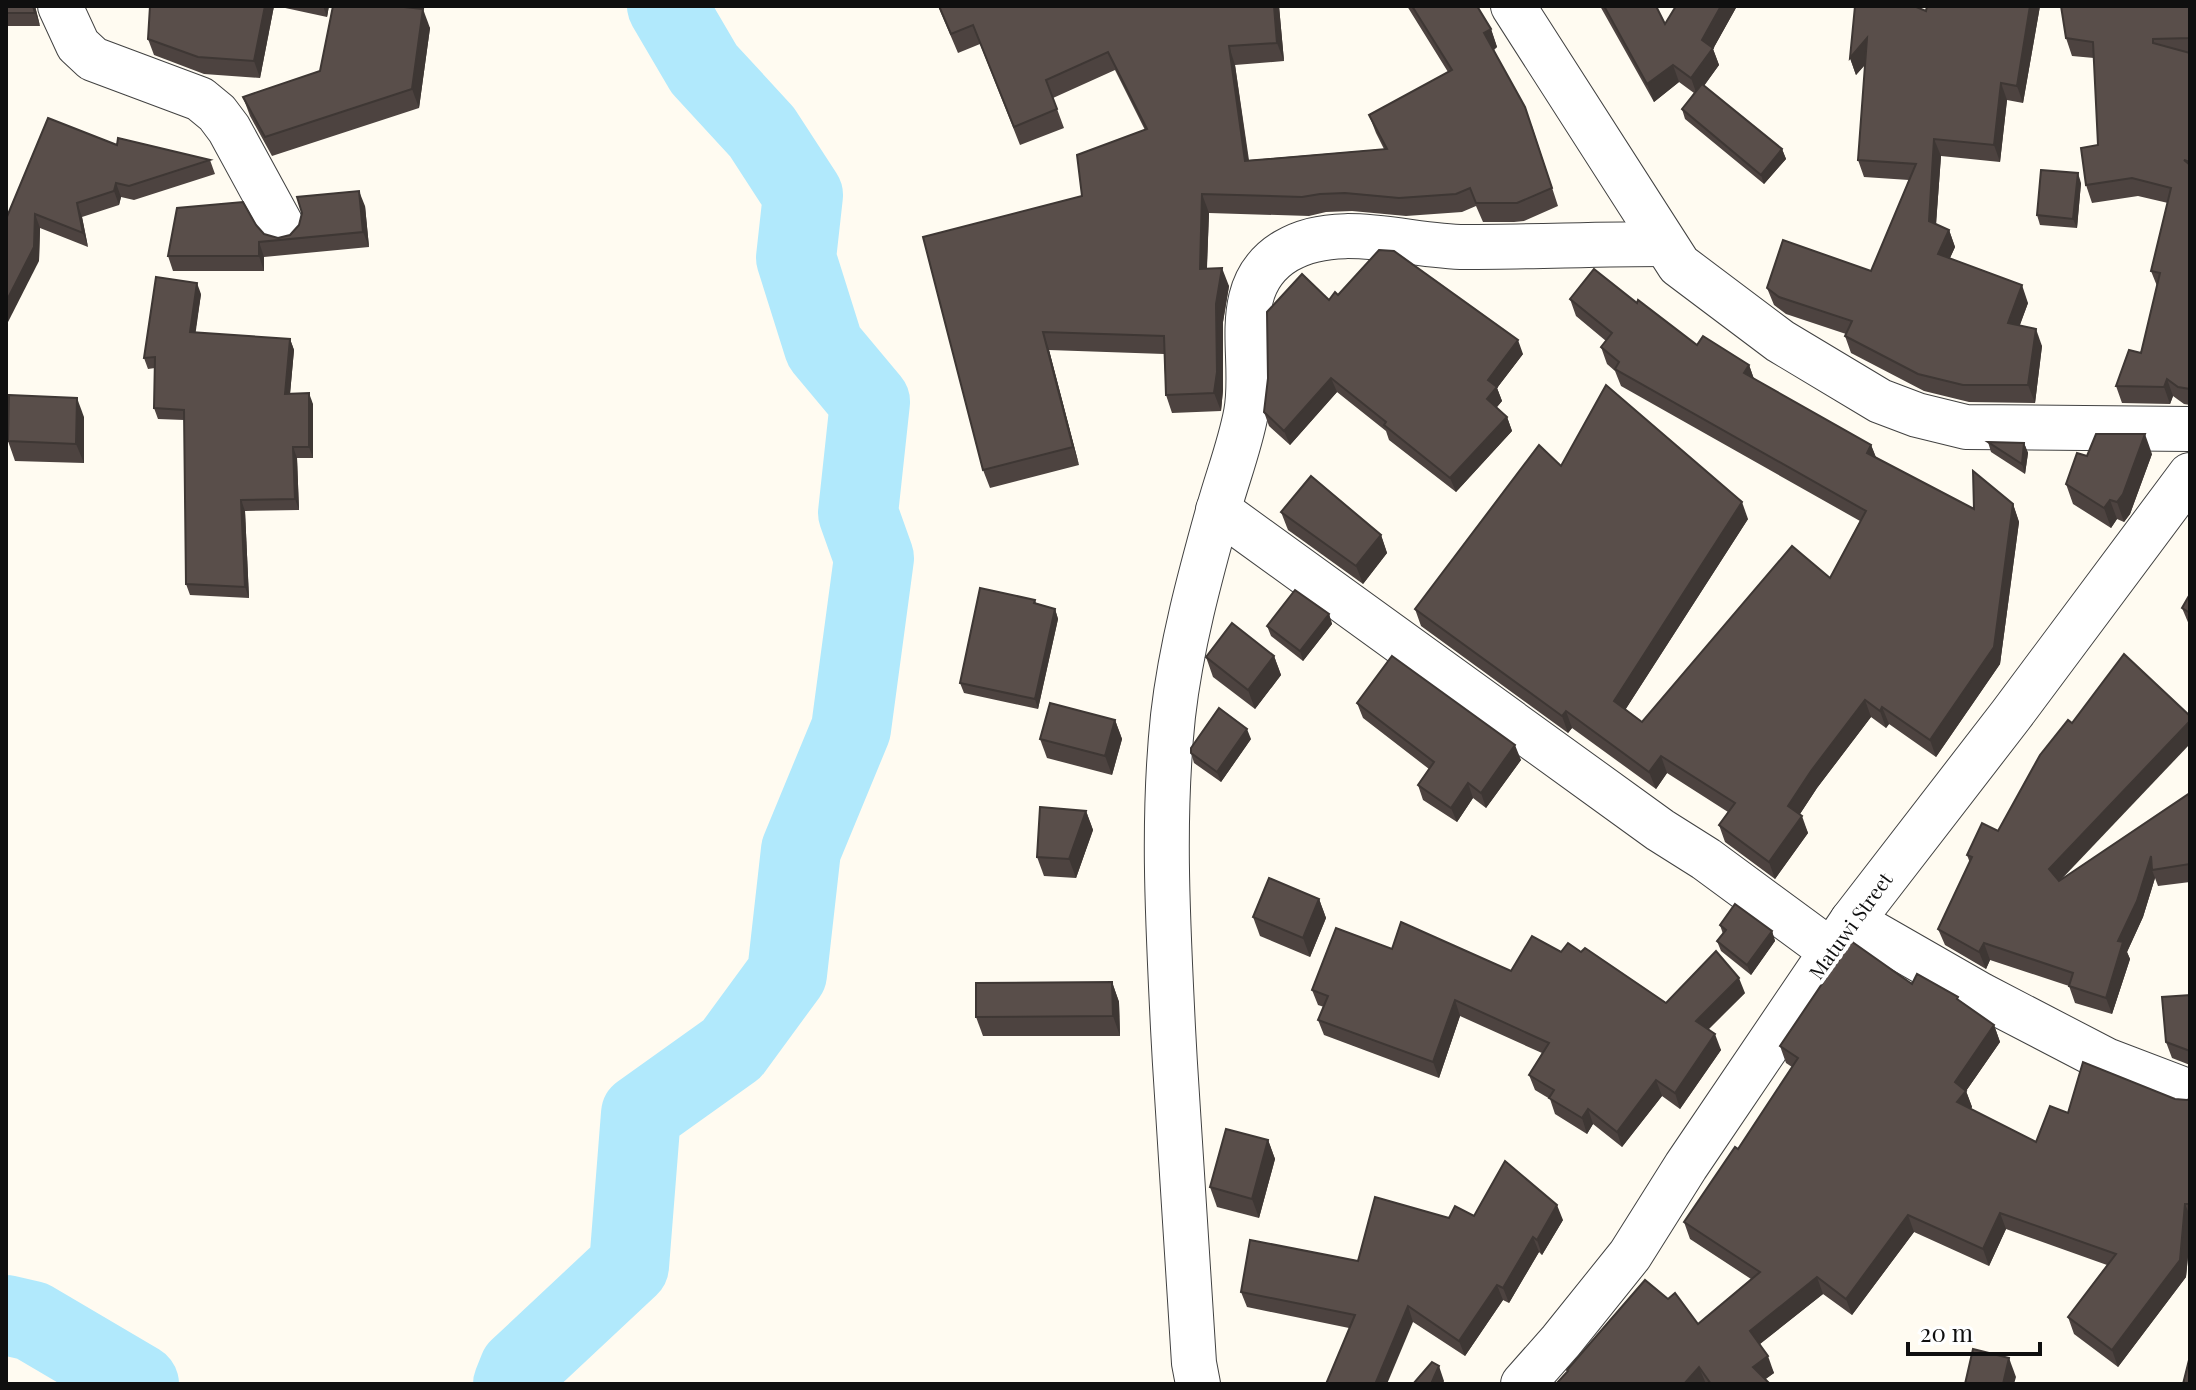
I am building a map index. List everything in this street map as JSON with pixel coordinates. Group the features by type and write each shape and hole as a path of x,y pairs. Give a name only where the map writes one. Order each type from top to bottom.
{"street":[{"path":"60,6 78,45 93,59 200,99 217,113 229,129 283,228"},
{"path":"1513,6 1679,265 1780,341 1880,401 1917,415 1966,427 2190,429"},
{"path":"1198,1384 1194,1363 1168,929 1167,807 1173,714 1190,616 1247,411 1249,371 1246,335 1251,299 1263,269 1287,250 1320,238 1362,237 1461,247 1664,244"},
{"name":"Matuwi Street","path":"1523,1384 1630,1255 1841,936 2190,475"},
{"path":"1218,510 1660,830 1706,859 1841,936 1981,995 2106,1060 2190,1092"}],"building":[{"path":"6,6 33,6 35,13 6,13"},
{"path":"150,6 265,6 254,61 198,57 148,39"},
{"path":"333,6 423,9 412,89 265,137 243,97 320,71"},
{"path":"939,6 1274,6 1277,43 1229,46 1245,161 1387,149 1369,115 1452,70 1412,6 1477,6 1491,29 1484,33 1525,107 1552,188 1517,203 1476,203 1470,188 1456,194 1399,198 1345,193 1302,197 1202,194 1200,269 1222,268 1216,304 1217,372 1214,393 1166,395 1164,336 1043,332 1073,447 983,470 923,237 1082,196 1077,155 1147,129 1108,52 1046,80 1057,109 1014,127 973,25 951,34"},
{"path":"1604,6 1656,6 1665,24 1676,6 1721,6 1702,40 1713,48 1691,78 1673,65 1647,84"},
{"path":"1855,6 1914,6 1926,11 1927,6 2030,6 2017,86 2001,83 1994,145 1934,139 1929,221 1949,230 1938,254 2022,285 2008,323 2036,329 2028,385 1963,385 1918,374 1845,336 1852,321 1779,297 1767,288 1783,240 1871,271 1916,164 1858,160 1867,38 1850,58"},
{"path":"2061,6 2190,6 2190,38 2153,39 2153,43 2190,53 2190,162 2184,160 2190,165 2190,389 2178,387 2167,379 2164,387 2116,386 2129,350 2141,353 2160,273 2151,271 2171,188 2132,178 2086,185 2081,148 2098,145 2093,42 2066,38"},
{"path":"1702,84 1782,149 1761,175 1682,109"},
{"path":"48,118 117,145 118,138 210,160 129,186 116,183 114,191 77,203 83,233 35,214 34,247 6,302 6,219"},
{"path":"2041,170 2078,173 2073,219 2037,215"},
{"path":"359,191 363,232 259,242 259,256 168,256 177,208 243,202 264,234 278,238 290,235 299,225 302,213 297,197"},
{"path":"1379,250 1394,251 1518,340 1488,380 1497,387 1487,399 1507,417 1450,478 1331,378 1284,431 1264,412 1268,378 1267,312 1302,274 1329,300 1335,292 1338,295"},
{"path":"1594,269 1697,345 1703,336 1749,365 1744,373 1871,445 1867,453 1974,509 1973,471 2013,504 1994,647 1930,740 1882,707 1880,711 1865,700 1788,806 1802,816 1769,862 1719,825 1735,803 1661,756 1649,772 1566,711 1562,716 1415,609 1539,445 1561,466 1606,385 1742,502 1614,701 1642,722 1792,546 1830,578 1866,511 1615,369 1619,362 1601,347 1612,333 1570,299"},
{"path":"156,277 197,283 190,332 290,339 285,394 309,393 309,447 293,447 295,499 241,500 245,587 186,584 184,410 154,408 155,357 144,358"},
{"path":"9,395 77,398 76,444 8,441"},
{"path":"2096,434 2145,434 2123,494 2117,502 2110,500 2104,508 2066,484 2077,453 2087,456"},
{"path":"1988,442 2024,443 2022,464"},
{"path":"1311,476 1381,535 1356,566 1281,512"},
{"path":"980,588 1035,600 1034,603 1055,609 1035,699 960,683"},
{"path":"1295,590 1329,614 1300,651 1267,626"},
{"path":"2190,594 2190,613 2182,608"},
{"path":"1232,623 1274,656 1248,690 1206,657"},
{"path":"2124,654 2190,716 2190,721 2049,869 2059,881 2190,793 2190,864 2152,870 2151,856 2137,901 2118,941 2123,942 2106,998 2069,986 2073,973 1984,943 1979,952 1938,929 1972,857 1967,855 1982,823 1998,831 2040,755 2068,720 2072,723"},
{"path":"1392,656 1515,745 1481,793 1468,783 1451,808 1418,785 1434,762 1357,703"},
{"path":"1050,703 1115,720 1105,756 1040,739"},
{"path":"1219,708 1247,729 1217,772 1191,753 1191,748"},
{"path":"1040,807 1086,811 1069,859 1037,857"},
{"path":"1269,878 1319,899 1303,938 1253,917"},
{"path":"1735,904 1772,931 1747,965 1717,941 1726,930 1720,925"},
{"path":"1401,922 1511,971 1532,936 1561,952 1568,943 1581,952 1585,948 1666,1003 1716,951 1739,978 1696,1021 1715,1034 1675,1093 1656,1080 1617,1132 1588,1109 1582,1118 1549,1098 1554,1090 1529,1075 1549,1043 1455,1000 1433,1062 1318,1020 1328,996 1312,990 1336,928 1392,949"},
{"path":"1851,941 1912,984 1917,974 1958,997 1994,1025 1955,1082 1966,1091 1957,1102 2036,1142 2050,1106 2068,1113 2083,1062 2175,1099 2190,1099 2190,1204 2185,1204 2180,1260 2112,1350 2068,1317 2116,1254 2000,1213 1983,1249 1908,1215 1846,1299 1817,1277 1750,1331 1768,1356 1753,1367 1770,1384 1711,1384 1699,1367 1684,1384 1556,1384 1645,1280 1668,1299 1675,1293 1698,1324 1760,1272 1684,1222 1735,1147 1738,1149 1798,1058 1780,1046"},
{"path":"1112,982 1113,1016 976,1017 976,983"},
{"path":"2190,995 2190,1051 2166,1042 2162,997"},
{"path":"1226,1129 1268,1140 1252,1199 1210,1187"},
{"path":"1505,1161 1557,1205 1537,1240 1533,1237 1503,1288 1497,1285 1459,1341 1408,1306 1376,1382 1380,1384 1326,1384 1355,1315 1241,1292 1250,1240 1358,1261 1375,1197 1449,1218 1455,1206 1474,1216"},
{"path":"1973,1349 2009,1358 2003,1384 1965,1384"},
{"path":"2190,1356 2190,1384 2183,1384"},
{"path":"1432,1362 1439,1366 1431,1384 1413,1384"}],"waterway":[{"path":"513,1384 519,1369 629,1266 641,1114 732,1049 787,974 801,850 851,729 874,558 858,513 870,402 824,347 796,258 803,195 762,132 704,69 667,6"},
{"path":"6,1315 32,1321 139,1384"}]}
